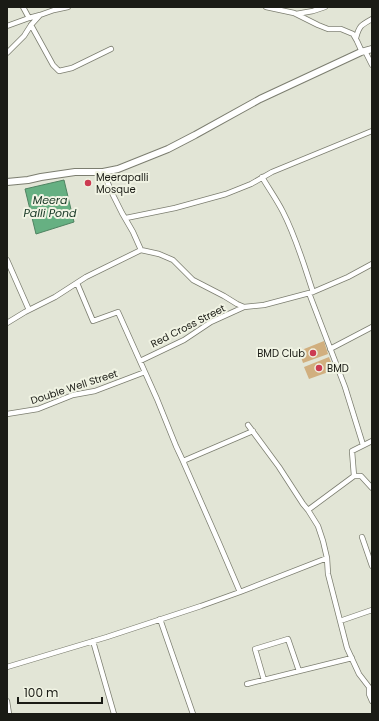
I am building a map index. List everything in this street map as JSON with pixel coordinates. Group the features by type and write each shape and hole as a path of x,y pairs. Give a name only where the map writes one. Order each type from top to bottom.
{"street":[{"path":"23,7 29,18"},
{"path":"7,26 54,9 68,7"},
{"path":"266,7 296,14 328,29 345,30 353,34 372,65"},
{"path":"296,14 325,7"},
{"path":"7,53 24,36 40,15"},
{"path":"356,38 357,31 360,27 372,19"},
{"path":"31,25 53,65 60,72 72,68 111,49"},
{"path":"7,182 75,172 103,172 118,169 168,149 195,136 260,99 372,49"},
{"path":"126,218 212,199 251,184 283,167 372,131"},
{"path":"103,172 141,250"},
{"path":"262,177 288,223 304,264 311,292 330,349 345,387 363,445"},
{"path":"7,323 55,297 86,277 141,250 159,254 173,260 194,280 244,307"},
{"path":"7,260 29,310"},
{"name":"Red Cross Street","path":"140,361 184,340 211,322 244,307 264,305 311,292 348,277 372,264"},
{"path":"77,283 93,322 118,312 158,399 176,446 240,592"},
{"path":"330,349 372,327"},
{"name":"Double Well Street","path":"7,414 38,410 73,395 95,391 145,372"},
{"path":"248,424 279,467 318,526 323,541 327,558 328,574 347,648 359,674 370,687 369,694 372,702"},
{"path":"183,461 253,431"},
{"path":"354,476 354,464 351,455 352,451 372,441"},
{"path":"308,510 354,476 361,476 372,488"},
{"path":"362,537 372,566"},
{"path":"7,667 240,592 327,558"},
{"path":"340,621 372,610"},
{"path":"160,619 194,714"},
{"path":"264,680 255,649 288,639 298,671"},
{"path":"94,640 114,714"},
{"path":"246,684 352,658"},
{"path":"7,701 9,714"}],"shaded area":[{"name":"BMD Club","path":"324,341 328,354 303,363 299,351"},
{"name":"BMD","path":"329,357 334,370 309,379 304,367"}],"water":[{"name":"Meera Palli Pond","path":"64,180 74,222 36,234 25,189"}],"place":[{"name":"Meerapalli Mosque","path":"88,183"},
{"name":"BMD Club","path":"313,353"},
{"name":"BMD","path":"319,368"}]}
